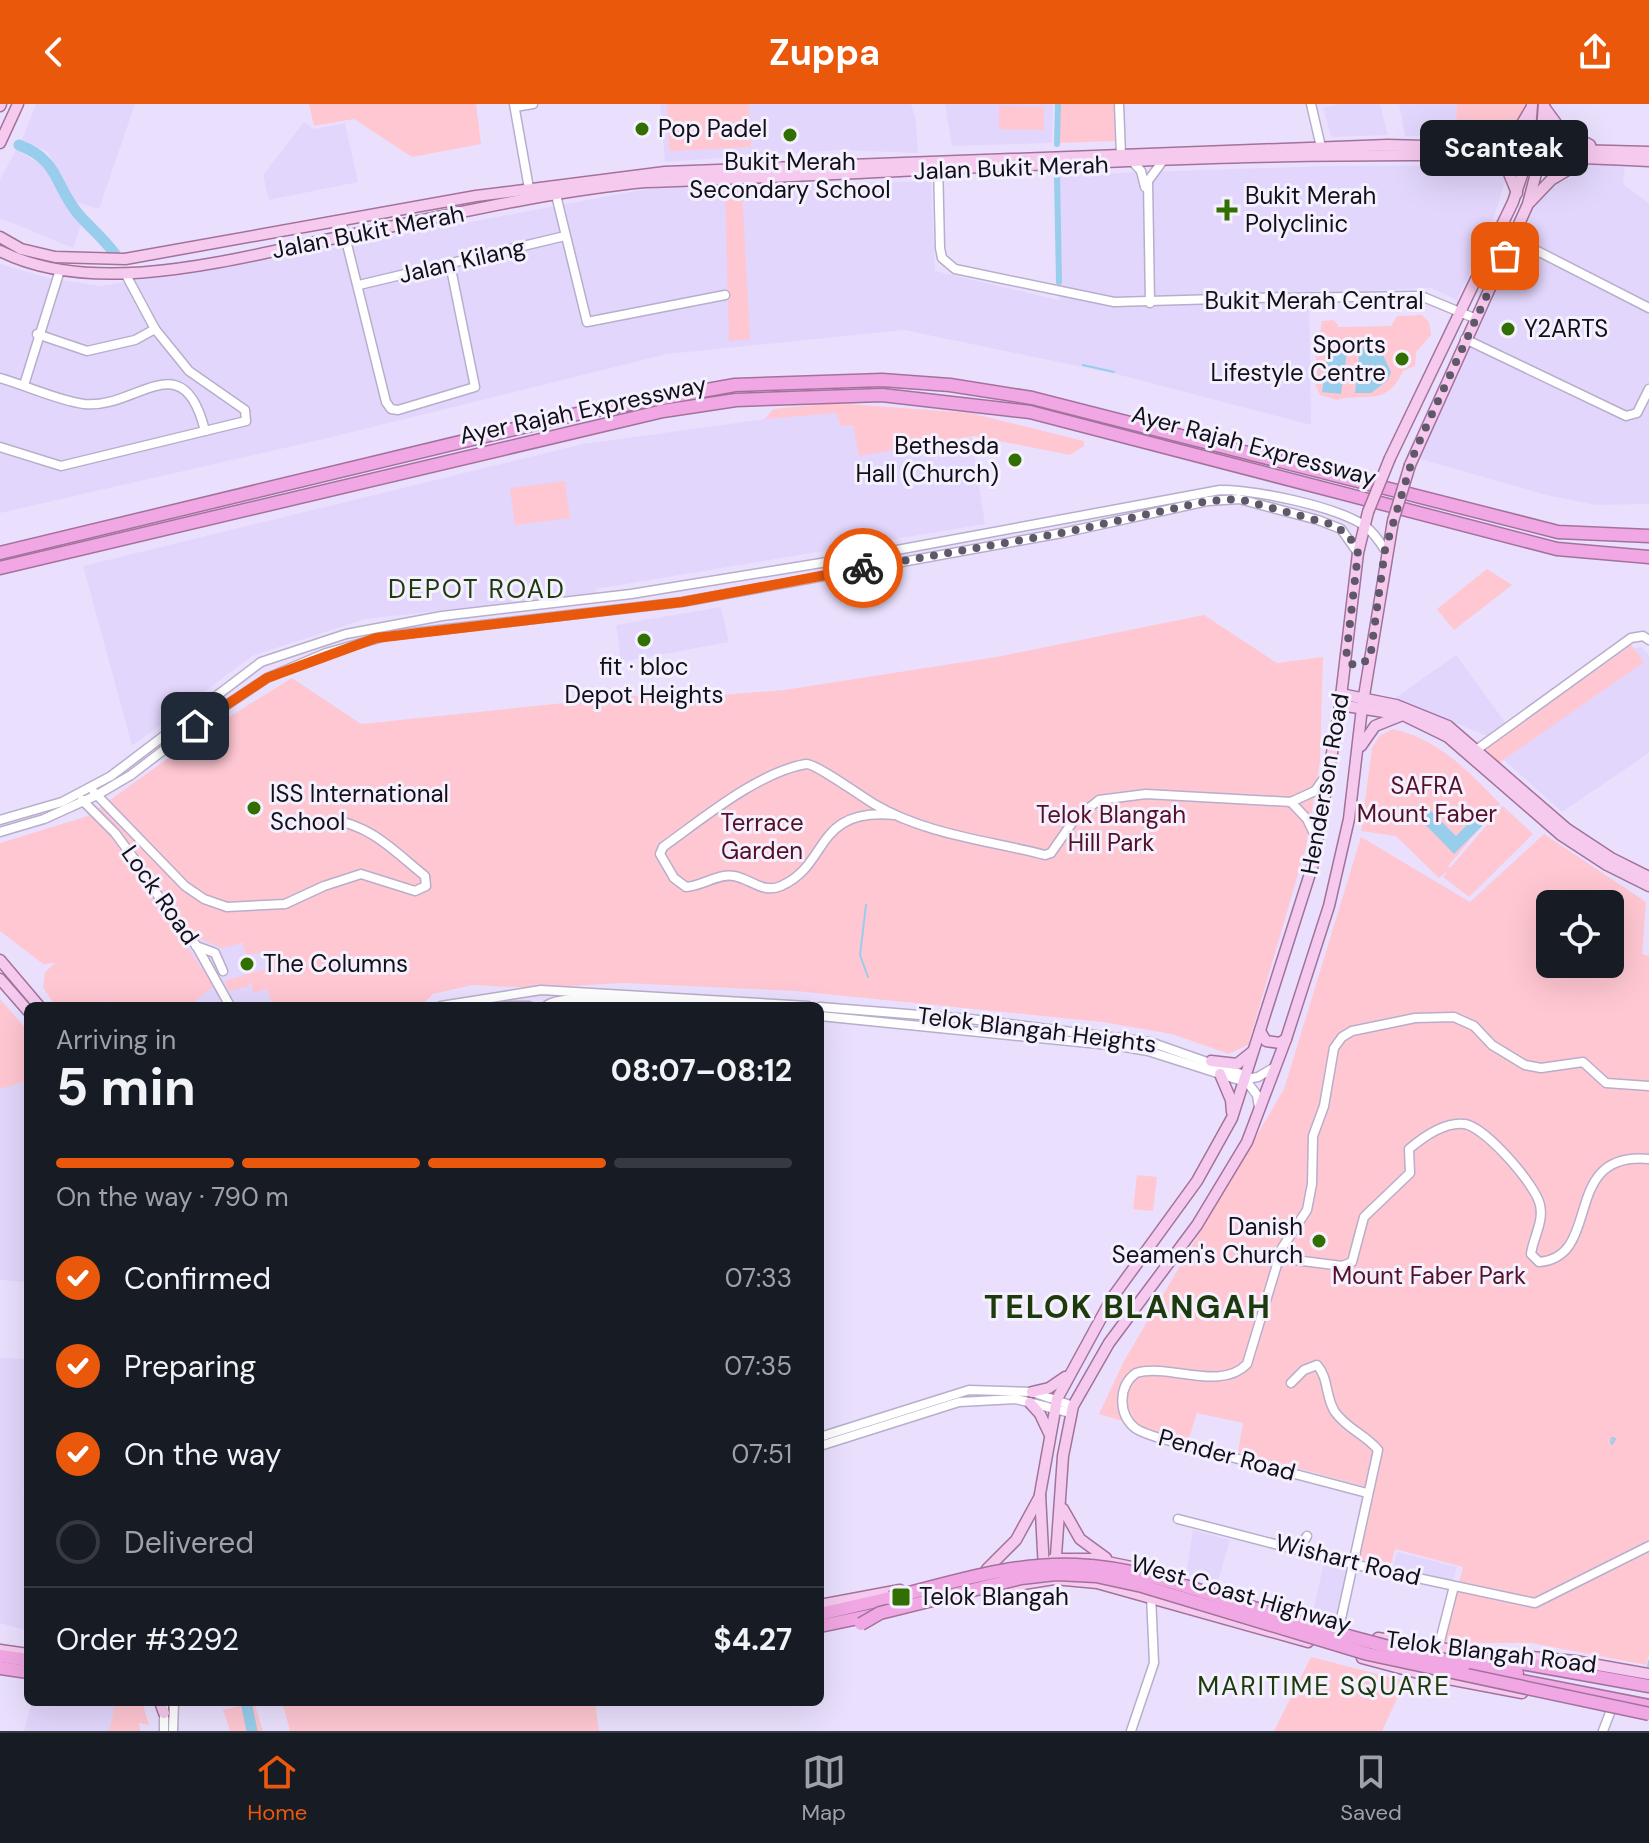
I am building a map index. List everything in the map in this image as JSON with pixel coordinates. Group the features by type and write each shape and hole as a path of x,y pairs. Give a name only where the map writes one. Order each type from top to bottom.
{"highway":[{"name":"Ayer Rajah Expressway","path":"0,553 585,412 735,385 808,380 950,385 1032,398 1558,532 1649,536"},
{"name":"Ayer Rajah Expressway","path":"0,568 663,411 808,395 882,395 1030,412 1557,549 1649,557"},
{"name":"West Coast Highway","path":"824,1613 1001,1572 1040,1566 1097,1566 1205,1592 1404,1653 1649,1703"},
{"name":"West Coast Highway","path":"824,1629 861,1624 880,1613 1021,1578 1096,1576 1142,1586 1368,1654 1649,1717"},
{"path":"1296,1639 1649,1703"},
{"path":"1460,1652 1649,1686"},
{"path":"0,1653 24,1656"},
{"path":"0,1670 24,1673"}],"main road":[{"path":"1,141 18,104"},
{"path":"1484,146 1520,127 1532,104"},
{"name":"Henderson Road","path":"1049,1580 1044,1560 1040,1494 1055,1404 1067,1375 1112,1298 1197,1181 1232,1118 1246,1080 1318,845 1358,553 1368,512 1390,458 1462,312 1535,152 1532,104"},
{"path":"1544,105 1561,130 1599,148"},
{"name":"Henderson Road","path":"1049,1580 1057,1559 1063,1456 1072,1410 1109,1343 1197,1225 1232,1169 1260,1113 1286,1039 1342,858 1385,550 1393,521 1410,465 1528,204 1544,105"},
{"name":"Jalan Bukit Merah","path":"0,251 57,269 125,273 195,264 422,221 530,194 556,195 645,182 1121,155 1321,147 1484,146 1590,159 1649,161"},
{"name":"Jalan Bukit Merah","path":"0,237 21,249 73,258 125,259 341,220 530,194 641,174 1329,156 1491,156 1599,148 1649,152"},
{"path":"1491,156 1508,171 1517,193"},
{"path":"1528,204 1565,170 1590,159"},
{"path":"402,210 416,211 422,221"},
{"path":"192,249 195,264"},
{"path":"1346,658 1354,666 1370,659"},
{"path":"1340,700 1427,716 1448,726 1561,835 1607,865 1649,886"},
{"path":"1363,703 1403,715 1473,752 1567,829 1611,858 1649,877"},
{"path":"1357,755 1375,726 1403,715"},
{"path":"0,960 36,1002"},
{"path":"0,979 24,1006"},
{"path":"1260,1031 1266,1041 1276,1043 1286,1039"},
{"path":"1211,1061 1237,1064 1255,1050"},
{"path":"1220,1074 1231,1100 1232,1118"},
{"path":"1050,1435 1031,1397 1067,1375"},
{"path":"987,1569 1016,1540 1040,1494"},
{"path":"1061,1503 1080,1539 1092,1551 1116,1562"},
{"name":"Telok Blangah Road","path":"824,1604 935,1584 987,1569 1044,1560 1116,1562 1339,1628 1438,1649 1557,1659 1649,1674"},
{"name":"Telok Blangah Road","path":"824,1628 1049,1580 1097,1583 1422,1674 1607,1712 1649,1717"},
{"path":"935,1584 944,1590 944,1602"}],"street":[{"path":"530,194 515,105 533,104"},
{"path":"1119,104 1121,155"},
{"path":"1311,104 1321,147"},
{"path":"1147,301 1148,181 1162,162"},
{"path":"1134,163 1145,181 1147,301"},
{"name":"Bukit Merah Central","path":"938,166 940,246 947,264 955,269 1102,301 1421,296 1474,318"},
{"path":"556,195 587,322 725,295"},
{"path":"341,220 386,402 391,409 455,395 472,390 476,384 450,264"},
{"name":"Jalan Kilang","path":"359,285 565,236"},
{"path":"1514,239 1649,308"},
{"path":"23,384 57,269"},
{"path":"0,447 61,466 246,421 246,412 189,371 155,329 125,273"},
{"path":"38,335 87,351 135,340 155,329"},
{"path":"1465,339 1626,416 1637,413 1649,389"},
{"path":"0,378 88,405 159,386 178,386 196,401 205,431"},
{"path":"0,820 78,794 111,776 261,662 381,626 680,587 1087,517 1220,490 1251,490 1365,526 1385,550"},
{"path":"0,832 97,795 131,775 195,726 267,678 352,645 386,636 682,602 1224,500 1262,503 1334,525 1349,536 1358,553"},
{"path":"680,587 682,602"},
{"path":"1473,752 1631,638 1643,636 1649,640"},
{"path":"895,815 878,813 843,823 826,835 805,869 783,886 770,889 733,875 686,887 674,878 660,854 663,847 744,791 806,764 818,766 842,786 895,815 973,841 1045,855 1051,853 1085,808 1116,795 1291,802 1315,791 1330,770"},
{"path":"90,787 185,886 204,899 227,907 285,904 357,875 372,875 415,891 426,886 425,876 382,840 355,823 332,820"},
{"name":"Lock Road","path":"78,794 115,833 177,925 196,945 228,1002"},
{"path":"1291,802 1307,819 1318,845"},
{"path":"196,945 215,953 223,971"},
{"path":"466,1002 541,990 732,1002"},
{"path":"528,1002 529,992"},
{"path":"553,1002 575,999 623,1002"},
{"name":"Telok Blangah Heights","path":"824,1007 1122,1037 1160,1044 1211,1061 1246,1080"},
{"name":"Telok Blangah Heights","path":"824,1016 1119,1046 1246,1080"},
{"path":"1649,1086 1606,1083 1583,1062 1541,1068 1525,1065 1492,1045 1474,1026 1454,1017 1415,1018 1346,1034 1334,1048 1324,1106 1313,1136 1312,1184 1307,1210 1279,1258 1342,1266 1352,1262 1364,1217 1398,1189 1410,1173 1409,1149 1448,1126 1461,1124 1478,1130 1534,1190 1541,1212 1531,1254 1539,1262 1552,1259 1574,1238 1588,1190 1596,1176 1615,1163 1649,1159"},
{"path":"1260,1113 1257,1095 1246,1080 1276,1067"},
{"name":"Pender Road","path":"1279,1258 1247,1364 1233,1375 1224,1376 1136,1373 1123,1393 1126,1419 1137,1430 1159,1438 1367,1493"},
{"path":"1291,1383 1304,1370 1317,1365 1323,1372 1335,1412 1350,1430 1378,1449 1339,1628"},
{"path":"824,1441 959,1402 1031,1397 1072,1410"},
{"name":"Wishart Road","path":"1178,1519 1352,1564 1454,1586 1438,1649"},
{"path":"1301,1550 1306,1538"},
{"path":"1454,1586 1535,1603 1649,1546"},
{"path":"1131,1731 1154,1663 1151,1596 1142,1568"},
{"path":"163,1706 164,1731"},
{"path":"173,1731 174,1706"},
{"path":"1603,1731 1607,1712"}],"shaded area":[{"path":"36,104 135,104 99,209 76,202 48,152 22,140"},
{"name":"Bukit Merah Secondary School","path":"660,104 911,104 916,121 918,153 839,150 665,162"},
{"path":"945,104 1053,104 1052,143 952,146"},
{"path":"1339,104 1380,104 1388,135 1331,137 1323,108"},
{"path":"1399,104 1457,104 1455,135 1405,136"},
{"path":"304,122 314,129 345,123 358,182 269,200 263,175"},
{"path":"16,150 47,168 81,225 73,248 0,218 0,180"},
{"path":"1549,163 1625,165 1623,185 1649,203 1649,504 1596,505 1546,495 1420,459 1526,226"},
{"path":"1510,165 1495,214 1457,300 1432,288 1309,293 1311,425 1116,374 904,330 667,354 328,438 0,513 0,264 49,278 100,286 285,257 646,189 931,181 935,271 1059,300 1057,175 1327,166"},
{"path":"810,413 836,413 841,426 853,424 860,455 972,437 985,524 596,589 596,593 365,619 252,656 132,746 83,566 583,444"},
{"path":"721,607 729,642 621,662 616,625"},
{"path":"1641,647 1649,655 1649,753 1562,812 1493,750 1635,648"},
{"path":"1456,655 1505,722 1487,736 1395,698"},
{"path":"171,926 266,951 271,968 251,980 267,989 272,1002 194,1002 213,986"},
{"path":"24,1082 24,1282 0,1280 0,1089"},
{"path":"0,1358 24,1359 24,1630 0,1623"},
{"path":"1193,1530 1230,1540 1218,1582 1186,1574"},
{"path":"1397,1552 1457,1567 1452,1582 1393,1567"},
{"path":"1324,1562 1348,1569 1339,1620 1313,1612"},
{"path":"31,1706 123,1706 116,1731 24,1731"}],"green space":[{"path":"309,104 476,104 481,144 412,157 354,119 314,126"},
{"path":"667,104 749,104 751,147 669,151"},
{"path":"1060,104 1114,104 1115,141 1058,143"},
{"path":"1457,104 1525,104 1525,113 1499,134 1455,135"},
{"path":"999,106 1044,107 1044,130 999,129"},
{"path":"742,190 750,339 729,341 725,191"},
{"name":"Sports Lifestyle Centre","path":"1422,315 1429,322 1431,335 1416,352 1415,366 1403,371 1390,390 1374,396 1337,400 1320,395 1314,382 1318,369 1313,343 1332,342 1332,338 1320,333 1322,321 1334,320 1339,327 1391,326 1397,316"},
{"path":"834,403 971,413 1084,441 1084,446 1070,455 974,436 859,456 853,425 841,426 836,413 765,419 773,409"},
{"path":"565,481 570,518 515,525 510,488"},
{"path":"1487,569 1512,585 1454,630 1437,609"},
{"name":"Telok Blangah Hill Park","path":"1204,615 1277,663 1323,657 1320,761 1306,847 1248,1045 1229,1054 1172,1034 1102,1022 796,991 623,983 539,988 472,985 433,994 425,1002 272,1002 267,989 253,993 251,980 249,986 229,991 224,981 266,969 263,976 271,968 266,952 246,955 242,943 222,948 173,927 214,986 194,1002 52,1002 43,987 45,972 55,963 43,964 0,931 0,843 88,816 203,733 292,678 361,724 633,696 694,697 784,690 996,657"},
{"path":"1631,645 1644,662 1499,763 1486,749"},
{"name":"SAFRA Mount Faber","path":"1393,729 1424,740 1452,758 1500,804 1448,866 1450,868 1503,806 1533,834 1469,897 1443,877 1449,870 1439,878 1396,836 1361,831 1372,748 1379,736"},
{"name":"Mount Faber Park","path":"1544,834 1646,902 1642,954 1649,956 1649,1655 1646,1665 1531,1643 1444,1643 1463,1567 1395,1549 1390,1567 1358,1559 1374,1489 1238,1452 1243,1423 1197,1413 1188,1441 1099,1414 1124,1361 1284,1089 1361,837 1470,902"},
{"path":"0,999 24,1026 24,1082 0,1089"},
{"path":"1137,1175 1157,1177 1153,1211 1133,1209"},
{"path":"1311,1657 1413,1683 1403,1686 1382,1731 1274,1731"},
{"path":"115,1706 143,1706 149,1725 139,1723 140,1731 109,1731"},
{"path":"255,1706 263,1731 230,1731 223,1710"},
{"path":"283,1706 596,1706 599,1731 290,1731"}],"water":[{"path":"1360,347 1381,351 1391,372 1387,381 1371,393 1355,393"},
{"path":"1328,349 1347,352 1341,394 1322,392"},
{"path":"1426,806 1456,836 1474,818 1482,826 1454,854 1416,815"}],"waterway":[{"path":"1057,144 1058,104"},
{"path":"19,145 43,159 80,216 115,254"},
{"path":"1057,175 1059,282"},
{"path":"1083,365 1114,372"},
{"path":"866,905 860,955 868,977"},
{"path":"1612,1438 1615,1439 1612,1444 1611,1441 1612,1438"},
{"path":"1648,1666 1649,1661"},
{"path":"247,1706 252,1731"}],"way so far":[{"path":"863,568 1062,533 1208,501 1239,499 1262,503 1334,525 1350,538 1358,553 1346,658 1354,666 1362,665 1370,659 1385,550 1415,451 1505,256"}],"place":[{"name":"Pop Padel","path":"642,129"},
{"name":"Bukit Merah Secondary School","path":"790,135"},
{"name":"Bukit Merah Polyclinic","path":"1227,210"},
{"name":"Scanteak","path":"1505,256"},
{"name":"Y2ARTS","path":"1508,329"},
{"name":"Sports Lifestyle Centre","path":"1402,359"},
{"name":"Bethesda Hall (Church)","path":"1015,460"},
{"name":"fit · bloc Depot Heights","path":"644,640"},
{"name":"ISS International School","path":"254,808"},
{"name":"The Columns","path":"247,964"},
{"name":"Danish Seamen's Church","path":"1319,1241"},
{"name":"Telok Blangah","path":"901,1597"}],"district":[{"name":"DEPOT ROAD","path":"477,589"},
{"name":"TELOK BLANGAH","path":"1128,1307"},
{"name":"MARITIME SQUARE","path":"1324,1686"}],"route":[{"path":"195,726 267,678 326,653 376,638 682,602 863,568"}],"park label":[{"name":"Terrace Garden","path":"762,837"}]}
